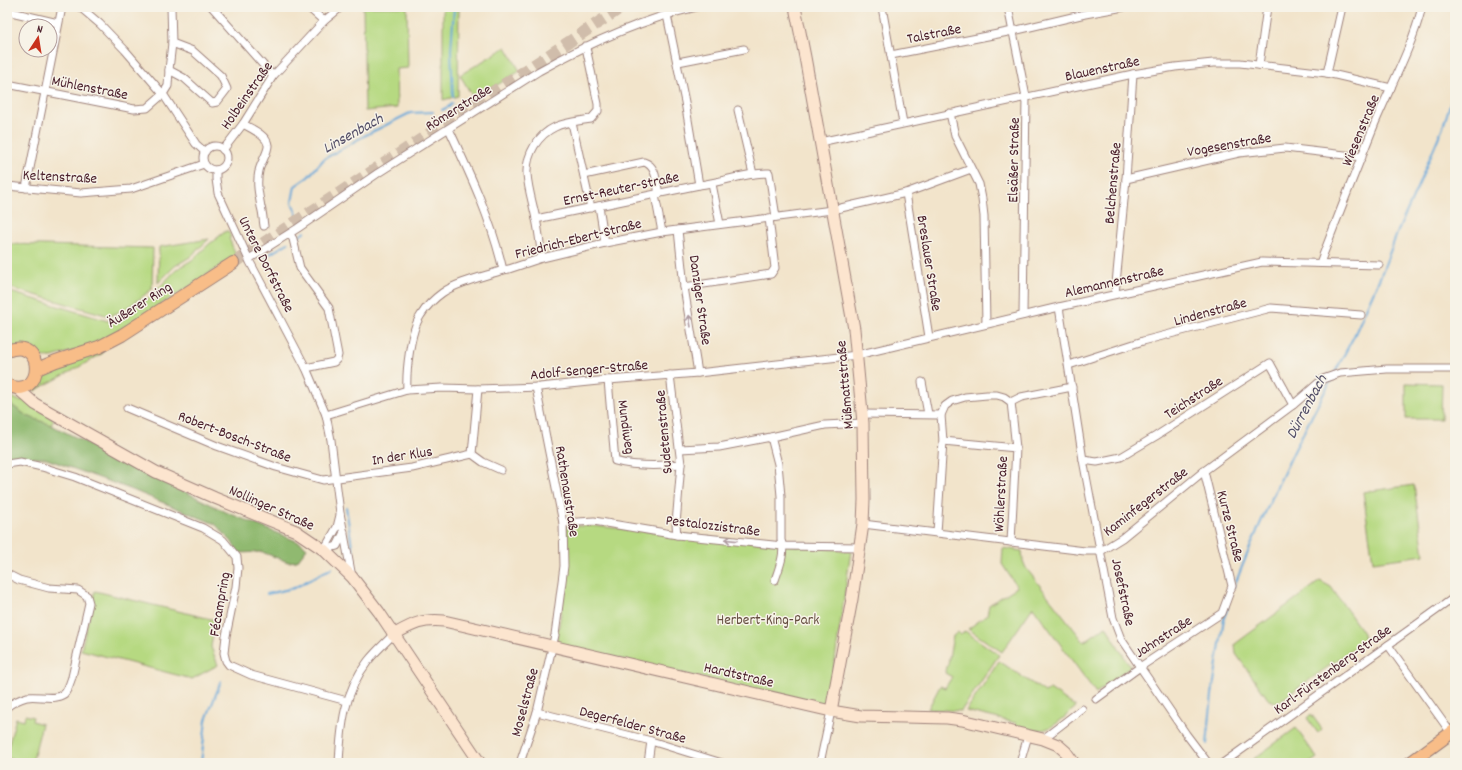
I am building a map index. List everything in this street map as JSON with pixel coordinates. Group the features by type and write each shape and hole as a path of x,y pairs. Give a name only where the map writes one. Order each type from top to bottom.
{"main road":[{"name":"Äußerer Ring","path":"36,364 56,361 99,347 116,338 233,263"},
{"path":"7,351 12,349 23,349 28,352 36,364 35,377 30,383 24,387 12,387"},
{"path":"1410,763 1453,732"}],"street":[{"path":"58,23 62,7"},
{"path":"80,7 100,24 125,50 163,94 190,136 205,152"},
{"path":"163,94 168,86 172,42 171,7"},
{"path":"212,7 273,76"},
{"path":"308,7 324,21"},
{"name":"Holbeinstraße","path":"223,150 243,124 273,76 324,21 341,7"},
{"name":"Römerstraße","path":"249,259 290,234 378,173 539,71 585,46 624,29 696,7"},
{"name":"Müßmattstraße","path":"795,7 853,322 863,418 863,524 852,599 820,763"},
{"path":"882,7 903,123"},
{"name":"Elsäßer Straße","path":"1008,7 1026,97 1023,315"},
{"name":"Talstraße","path":"891,55 1124,7"},
{"path":"1259,65 1267,7"},
{"path":"1327,73 1342,7"},
{"name":"Wiesenstraße","path":"1320,263 1418,22 1422,7"},
{"path":"7,11 37,18"},
{"path":"667,15 678,62 699,185"},
{"path":"169,70 184,78 212,102 218,102 226,89 221,76 193,51 172,42"},
{"path":"542,258 527,172 531,154 539,138 547,132 564,124 591,119 598,110 585,46"},
{"path":"678,62 744,49"},
{"path":"26,188 51,58"},
{"name":"Blauenstraße","path":"820,142 1133,74 1175,67 1214,63 1259,65 1327,73 1391,88"},
{"name":"Belchenstraße","path":"1115,294 1126,179 1133,74"},
{"name":"Mühlenstraße","path":"7,84 134,109 147,108 163,94"},
{"path":"738,110 752,174"},
{"path":"950,113 955,136 978,184 982,199 984,216 986,324"},
{"path":"572,123 591,208"},
{"path":"243,124 265,138 268,144 261,163 257,187 264,226"},
{"path":"449,129 490,223 499,251 503,270"},
{"path":"214,147 223,150 226,157 225,163 221,168 216,170 208,168 204,164 203,157 209,148 214,147"},
{"name":"Vogesenstraße","path":"1126,179 1239,153 1286,148 1362,157"},
{"path":"584,175 644,162 650,164 653,169 662,232"},
{"name":"Keltenstraße","path":"7,186 81,193 131,189 204,164"},
{"name":"Friedrich-Ebert-Straße","path":"407,390 406,377 411,347 420,316 443,292 458,285 542,258 605,243 662,232 832,210 906,193 971,169"},
{"name":"Untere Dorfstraße","path":"216,170 218,193 249,259 306,368 326,415 331,440 340,513 352,577"},
{"name":"Ernst-Reuter-Straße","path":"536,219 657,195 699,185 712,184 752,174 769,173 772,218"},
{"path":"712,184 720,224"},
{"name":"Breslauer Straße","path":"906,193 929,337"},
{"path":"599,206 605,243"},
{"path":"684,287 771,274 775,268 772,218"},
{"name":"Danziger Straße","path":"678,230 684,287 698,373"},
{"name":"Untere Dorfstraße","path":"290,234 293,239 300,268 329,308 338,355 337,360 334,362 306,368"},
{"name":"Alemannenstraße","path":"857,355 1023,315 1262,262 1379,265"},
{"name":"Josefstraße","path":"1059,307 1083,460 1102,551 1113,618 1121,639 1186,734 1208,763"},
{"name":"Lindenstraße","path":"1069,365 1143,341 1271,308 1361,315"},
{"name":"Adolf-Senger-Straße","path":"326,415 407,390 442,388 536,388 608,380 698,373 857,355"},
{"name":"Teichstraße","path":"1083,460 1097,462 1121,457 1270,363 1293,405"},
{"name":"Kaminfegerstraße","path":"863,524 1085,551 1102,551 1122,538 1204,472 1293,405 1323,379 1340,372 1387,369 1455,370"},
{"name":"Sudetenstraße","path":"670,375 681,464 676,524 677,535"},
{"name":"Mundiweg","path":"608,380 615,461 661,466 681,464"},
{"path":"922,382 928,414"},
{"path":"30,383 31,394 35,404"},
{"name":"Nollinger Straße","path":"12,387 35,404 156,472 296,531 324,550 352,577 379,612 480,763"},
{"path":"937,533 943,441 941,415 945,406 952,401 965,397 998,395 1011,402 1021,397 1072,387"},
{"name":"Rathenaustraße","path":"536,388 563,523 564,566 555,635 552,647"},
{"path":"478,389 472,454 483,462 501,470"},
{"name":"Wöhlerstraße","path":"1011,402 1016,448 1011,542"},
{"name":"Robert-Bosch-Straße","path":"127,408 217,446 276,468 323,480 336,478"},
{"path":"680,449 720,447 863,418 928,414 941,415"},
{"path":"772,437 778,464 781,496 781,540 783,546 781,564 775,580"},
{"name":"Wöhlerstraße","path":"943,441 1016,448"},
{"name":"In der Klus","path":"336,478 412,468 472,454"},
{"name":"Fécampring","path":"7,464 20,462 75,477 203,528 224,540 237,557 238,568 224,653 226,661 229,665 251,675 347,701"},
{"name":"Kurze Straße","path":"1204,472 1232,586"},
{"name":"Untere Dorfstraße","path":"324,550 337,527 340,513"},
{"name":"Pestalozzistraße","path":"563,523 594,521 677,535 783,546 860,547"},
{"path":"324,550 336,546 344,532"},
{"path":"7,574 19,580 49,588 78,590 87,596 89,603 72,677 69,687 64,694 57,697 27,697 11,703 7,707"},
{"name":"Jahnstraße","path":"1096,699 1140,667 1222,613 1232,586"},
{"name":"Karl-Fürstenberg-Straße","path":"1223,763 1455,597"},
{"name":"Hardtstraße","path":"394,635 417,622 436,620 455,623 552,647 831,711 861,716 947,718 962,720 1043,739 1058,745 1066,752 1074,763"},
{"path":"339,763 340,739 347,701 356,680 369,660 394,635"},
{"path":"1388,645 1453,732"},
{"name":"Moselstraße","path":"520,763 537,712 552,647"},
{"path":"1043,739 1082,709"},
{"name":"Degerfelder Straße","path":"537,712 651,741 722,763"},
{"path":"1020,763 1028,736"},
{"path":"648,763 651,741"}],"green space":[{"path":"363,7 407,7 408,68 396,69 397,108 365,111"},
{"path":"443,7 459,7 458,96 443,100"},
{"path":"506,47 520,71 474,99 460,75"},
{"path":"226,231 228,231 231,237 229,238 236,255 192,285 95,345 52,357 42,357 7,348 7,291 108,321 113,320 149,298 177,269 192,260"},
{"path":"209,239 190,257 175,266 158,283 159,247"},
{"path":"7,244 153,248 152,289 127,308 109,316 7,287"},
{"path":"101,350 103,353 34,391 35,384 41,373"},
{"path":"1406,383 1442,384 1441,419 1406,419"},
{"path":"7,395 20,401 24,399 54,420 51,425 27,416 7,402"},
{"path":"7,402 27,416 51,425 226,512 301,543 307,548 297,561 288,562 262,552 238,553 232,542 215,524 130,489 44,458 7,458"},
{"path":"1414,485 1424,555 1373,562 1363,492"},
{"name":"Herbert-King-Park","path":"566,526 594,526 851,551 828,707 556,644 567,566"},
{"path":"1003,548 1022,551 1023,561 1026,568 1084,642 1106,626 1130,667 1096,693 1033,607 1002,652 968,629 987,615 989,605 1017,587 1002,564"},
{"path":"1320,581 1331,587 1363,633 1364,641 1277,703 1268,699 1236,654 1235,644"},
{"path":"95,591 215,620 211,647 218,665 192,679 81,650"},
{"path":"965,631 999,655 961,711 928,709 940,686 945,688 952,677 945,673 953,636 958,632 961,635"},
{"path":"999,661 1045,692 1050,689 1076,707 1051,727 1038,730 1015,726 1016,723 966,711"},
{"path":"1311,714 1322,729 1318,733 1307,718"},
{"path":"25,715 33,717 32,721 42,724 32,763 25,763 7,758 7,751 16,718 24,720"},
{"path":"1296,728 1317,758 1310,763 1248,763"}],"waterway":[{"path":"453,97 451,51 454,7"},
{"name":"Dürrenbach","path":"1335,372 1354,336 1381,275 1398,231 1444,124 1455,88"},
{"path":"442,110 450,106 452,103"},
{"name":"Linsenbach","path":"297,215 292,202 295,186 308,177 324,159 364,136 410,113 433,112"},
{"path":"298,237 305,232"},
{"path":"265,257 288,243"},
{"name":"Dürrenbach","path":"1234,587 1280,481 1332,378"},
{"path":"346,507 353,553"},
{"path":"267,594 294,588 332,568"},
{"name":"Dürrenbach","path":"1207,744 1212,695 1224,618 1228,607"},
{"path":"201,763 206,720 221,681"}],"tunnel":[{"path":"233,263 622,7"}]}
